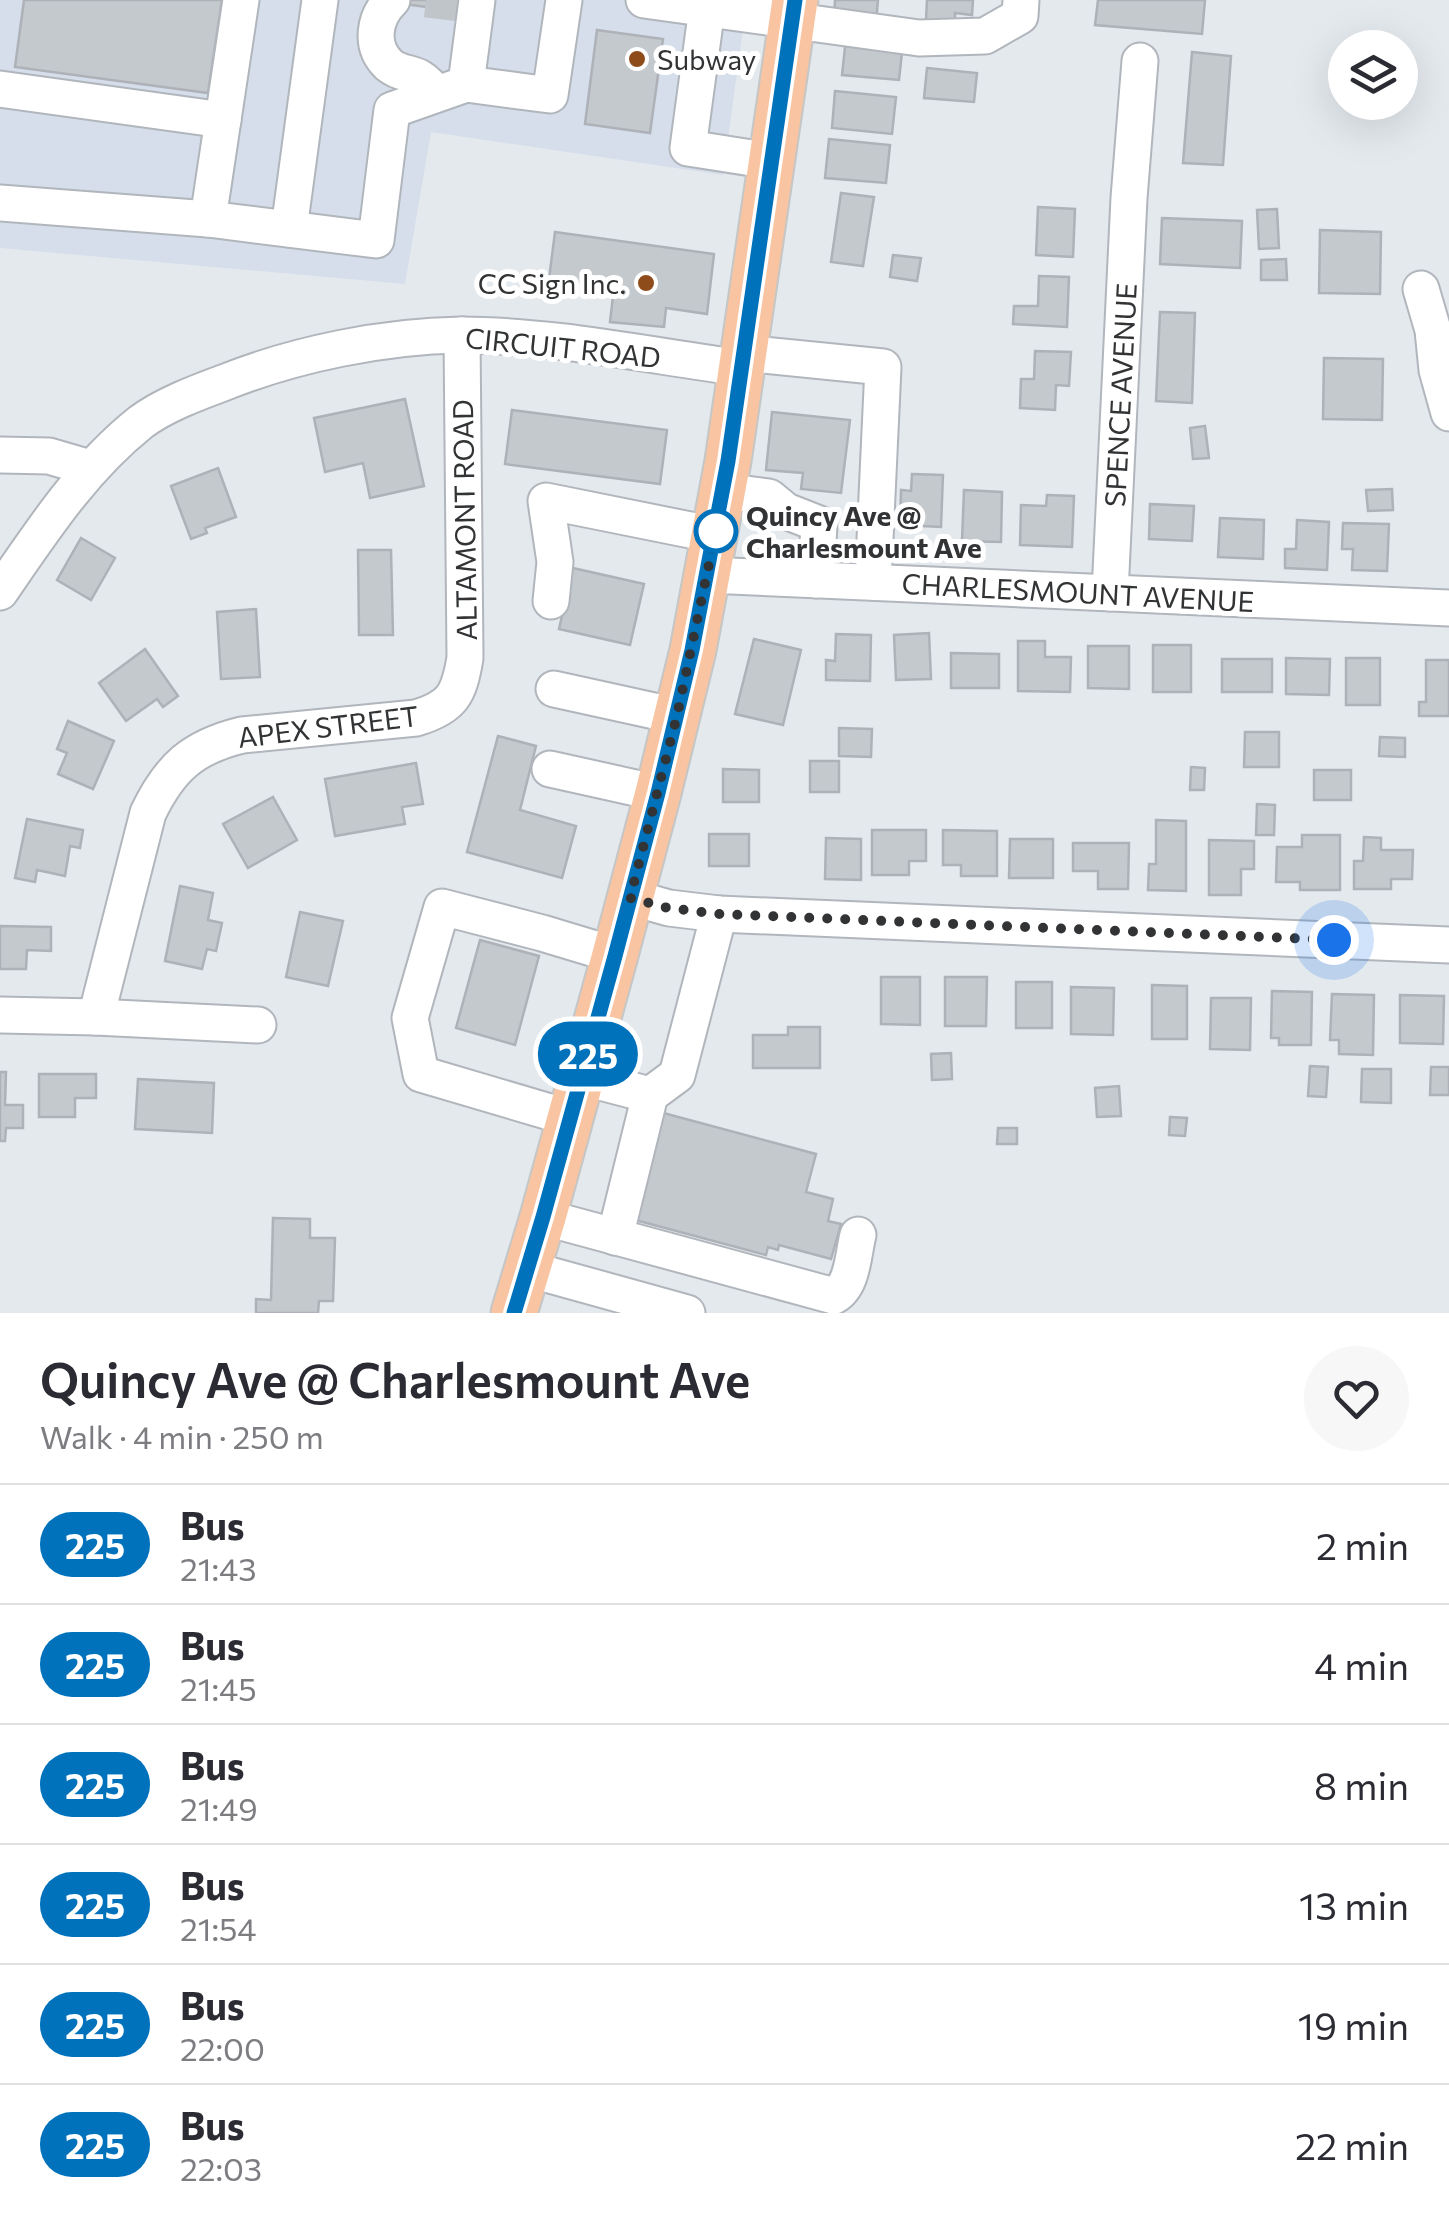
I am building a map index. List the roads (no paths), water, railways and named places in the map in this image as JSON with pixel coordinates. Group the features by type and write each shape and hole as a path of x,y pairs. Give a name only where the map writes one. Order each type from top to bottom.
{"main road":[{"path":"514,1313 658,793 712,555 794,10"}],"street":[{"path":"208,219 241,0"},
{"path":"289,229 320,0"},
{"path":"392,0 378,20 375,36 379,54 392,68 451,89 550,95 564,0"},
{"path":"644,0 708,8 794,10 919,38 984,36 1020,16 1021,0"},
{"path":"451,89 471,4"},
{"path":"708,8 688,148 771,161"},
{"name":"SPENCE AVENUE","path":"1110,593 1129,198 1140,60"},
{"path":"0,89 223,120"},
{"path":"0,203 208,219 376,240 392,110 451,89"},
{"path":"1421,289 1449,412"},
{"name":"CIRCUIT ROAD","path":"0,592 90,468 144,420 251,371 406,338 462,335 743,361 883,367 873,582"},
{"name":"ALTAMONT ROAD","path":"450,701 461,684 465,658 462,335"},
{"path":"0,455 49,456 90,468"},
{"path":"723,491 770,497 786,511 819,524 816,580"},
{"name":"CHARLESMOUNT AVENUE","path":"551,601 554,562 546,500 712,555 816,580 1449,608"},
{"path":"554,689 677,716"},
{"name":"APEX STREET","path":"96,1017 148,813 175,768 215,742 242,734 416,718 450,701"},
{"path":"550,769 658,793"},
{"path":"630,898 668,908 719,914 1449,945"},
{"path":"615,956 442,907 410,1018 421,1074 576,1098 650,1095 677,1075 719,914"},
{"path":"0,1016 258,1024"},
{"path":"615,1237 650,1095"},
{"path":"543,1217 834,1296 846,1285 858,1235"},
{"path":"528,1269 687,1313"}],"tunnel":[{"path":"426,0 459,4"}],"place":[{"name":"Subway","path":"637,59"},
{"name":"CC Sign Inc.","path":"646,283"},
{"name":"Quincy Ave @ Charlesmount Ave","path":"716,531"}]}
